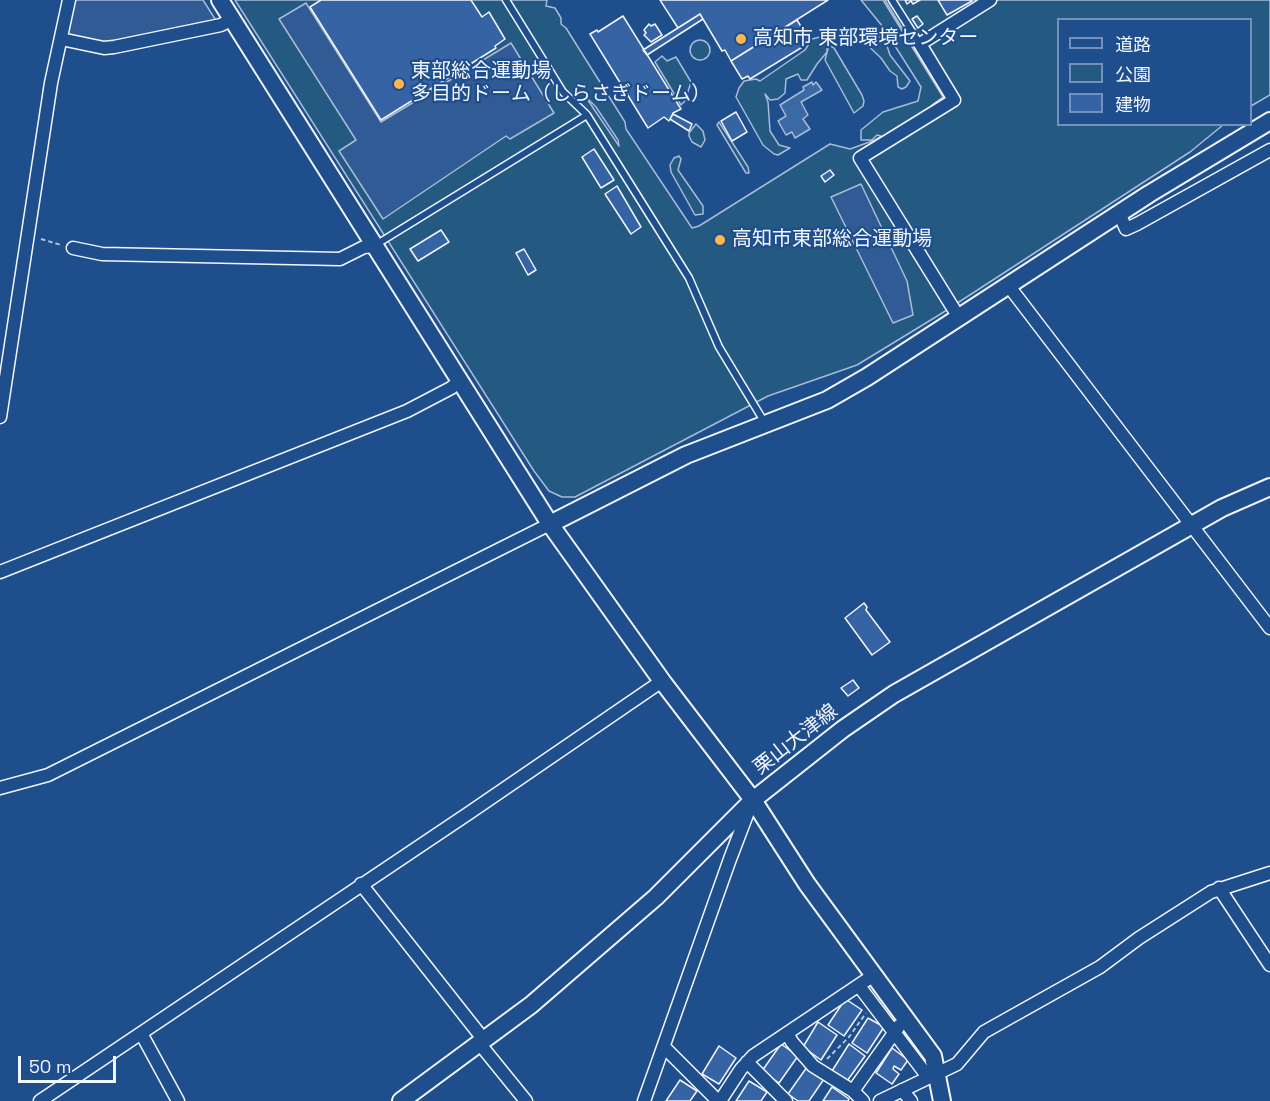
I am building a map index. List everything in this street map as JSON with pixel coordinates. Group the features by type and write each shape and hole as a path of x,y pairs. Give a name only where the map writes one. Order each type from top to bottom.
{"street":[{"path":"0,417 51,83 69,0"},
{"path":"220,0 366,248 460,381 550,524 662,681 753,800 807,884 873,975 900,1025"},
{"path":"958,316 860,158 954,100 920,44 990,0"},
{"path":"61,39 104,48 114,47 221,25 232,19"},
{"path":"0,788 48,775 686,454 827,400 1119,213 1270,121"},
{"path":"1119,213 1126,229 1270,150"},
{"path":"73,248 102,254 340,259 366,248"},
{"path":"1008,285 1270,628"},
{"path":"0,572 407,411 460,381"},
{"name":"栗山大津線","path":"401,1101 531,1005 656,897 753,800 843,729 894,694 1221,508 1270,487"},
{"path":"40,1101 662,681"},
{"path":"646,1100 730,859 753,800"},
{"path":"880,1101 957,1064 984,1032 1100,967 1139,938 1219,888 1270,873"},
{"path":"361,884 526,1101"},
{"path":"1219,888 1270,965"},
{"path":"663,1047 719,1101 747,1062 873,975"},
{"path":"859,986 871,1003 900,1025 933,1056 933,1075 942,1101"},
{"path":"853,1091 900,1025"},
{"path":"141,1033 178,1101"},
{"path":"787,1033 792,1042 818,1068 853,1091 863,1101"},
{"path":"747,1062 786,1101"},
{"path":"902,1090 911,1101"}],"lane":[{"path":"506,0 563,92 587,115 689,278 719,347 765,423"},
{"path":"892,0 920,44"},
{"path":"366,248 587,115"}],"path":[{"path":"27,236 73,248"},
{"path":"818,1068 849,1037 871,1003"}],"green space":[{"name":"高知市東部総合運動場","path":"235,0 547,0 546,6 555,8 561,18 561,24 566,28 625,122 626,129 692,228 699,226 830,144 850,149 875,140 881,136 877,135 872,140 861,140 861,130 883,112 918,101 921,87 883,27 861,0 883,0 943,97 932,105 944,97 885,0 1270,0 1270,95 1252,105 1252,18 1057,18 1057,126 1222,126 1190,152 939,315 857,365 768,396 575,497 562,497 549,491 534,471","holes":["585,96 596,107 618,140 619,146"]},
{"path":"868,30 874,32 886,43 890,55 910,81 906,87 902,89 898,87 897,76 862,40"},
{"path":"820,37 827,43 827,52 807,80 801,80 798,74 786,79 785,93 778,99 770,100 765,94 768,102 770,131 779,145 790,148 778,155 774,154 763,145 736,97 739,88 744,81 756,79 760,81 805,50 812,39"},
{"path":"700,40 707,43 710,50 707,57 700,60 693,57 690,50 693,43"},
{"path":"829,45 834,48 862,95 863,106 854,113 825,60"},
{"path":"662,56 667,61 676,57 691,82 685,101 681,105 655,62"},
{"path":"719,122 748,167 749,173 746,173 717,125"},
{"path":"696,124 703,131 705,140 701,147 692,142 689,136"},
{"path":"679,156 681,159 678,170 703,206 703,214 695,215 671,172 670,165 674,158"}],"shaded area":[{"path":"74,0 203,0 217,22 109,43 71,38 67,33"},
{"path":"306,3 381,122 511,43 554,113 510,139 506,136 383,219 339,151 356,140 279,19"},
{"path":"812,82 813,85 816,82 822,90 801,102 808,115 803,119 810,129 795,138 792,132 786,135 778,121 786,116 780,105 804,90 803,87"},
{"path":"861,184 907,281 913,315 893,323 831,197"}],"building":[{"name":"東部総合運動場 多目的ドーム（しらさぎドーム）","path":"321,0 471,0 482,17 489,12 505,39 495,46 496,48 381,120 310,7"},
{"name":"高知市 東部環境センター","path":"660,0 828,0 731,61 725,50 722,51 700,14 678,28"},
{"path":"905,0 920,0 907,4"},
{"path":"938,0 971,0 972,1 947,15"},
{"path":"700,14 703,19 647,55 643,50"},
{"path":"623,16 681,109 673,113 669,121 664,117 648,128 590,34 597,30 598,32"},
{"path":"917,16 923,24 918,28 912,19"},
{"path":"797,20 808,38 802,42 804,46 750,79 748,76 742,79 731,61"},
{"path":"649,24 651,26 655,24 662,35 651,42 644,35 646,33 644,30"},
{"path":"736,112 747,132 732,141 721,121"},
{"path":"673,114 692,124 689,131 670,119"},
{"path":"594,149 614,180 601,188 582,157"},
{"path":"830,170 834,175 825,182 821,176"},
{"path":"617,186 641,227 631,234 605,194"},
{"path":"441,230 449,242 418,261 410,249"},
{"path":"524,249 536,270 528,275 516,253"},
{"path":"864,603 866,610 890,642 872,655 845,618"},
{"path":"853,680 859,688 848,696 841,688"},
{"path":"847,1000 862,1010 844,1036 828,1025"},
{"path":"868,1018 884,1027 867,1053 852,1043"},
{"path":"818,1022 837,1035 821,1060 803,1047"},
{"path":"781,1044 798,1056 779,1083 762,1071"},
{"path":"849,1044 865,1056 847,1081 832,1071"},
{"path":"719,1046 736,1058 719,1084 702,1074"},
{"path":"892,1048 908,1060 901,1070 894,1066 893,1069 899,1074 892,1084 876,1073"},
{"path":"807,1067 824,1079 809,1101 798,1101 788,1094"},
{"path":"680,1080 697,1091 690,1101 666,1101"},
{"path":"749,1081 767,1092 761,1101 736,1101"},
{"path":"832,1087 849,1099 848,1101 823,1101"}],"place":[{"name":"高知市 東部環境センター","path":"741,39"},
{"name":"東部総合運動場 多目的ドーム（しらさぎドーム）","path":"399,84"},
{"name":"高知市東部総合運動場","path":"720,240"}]}
